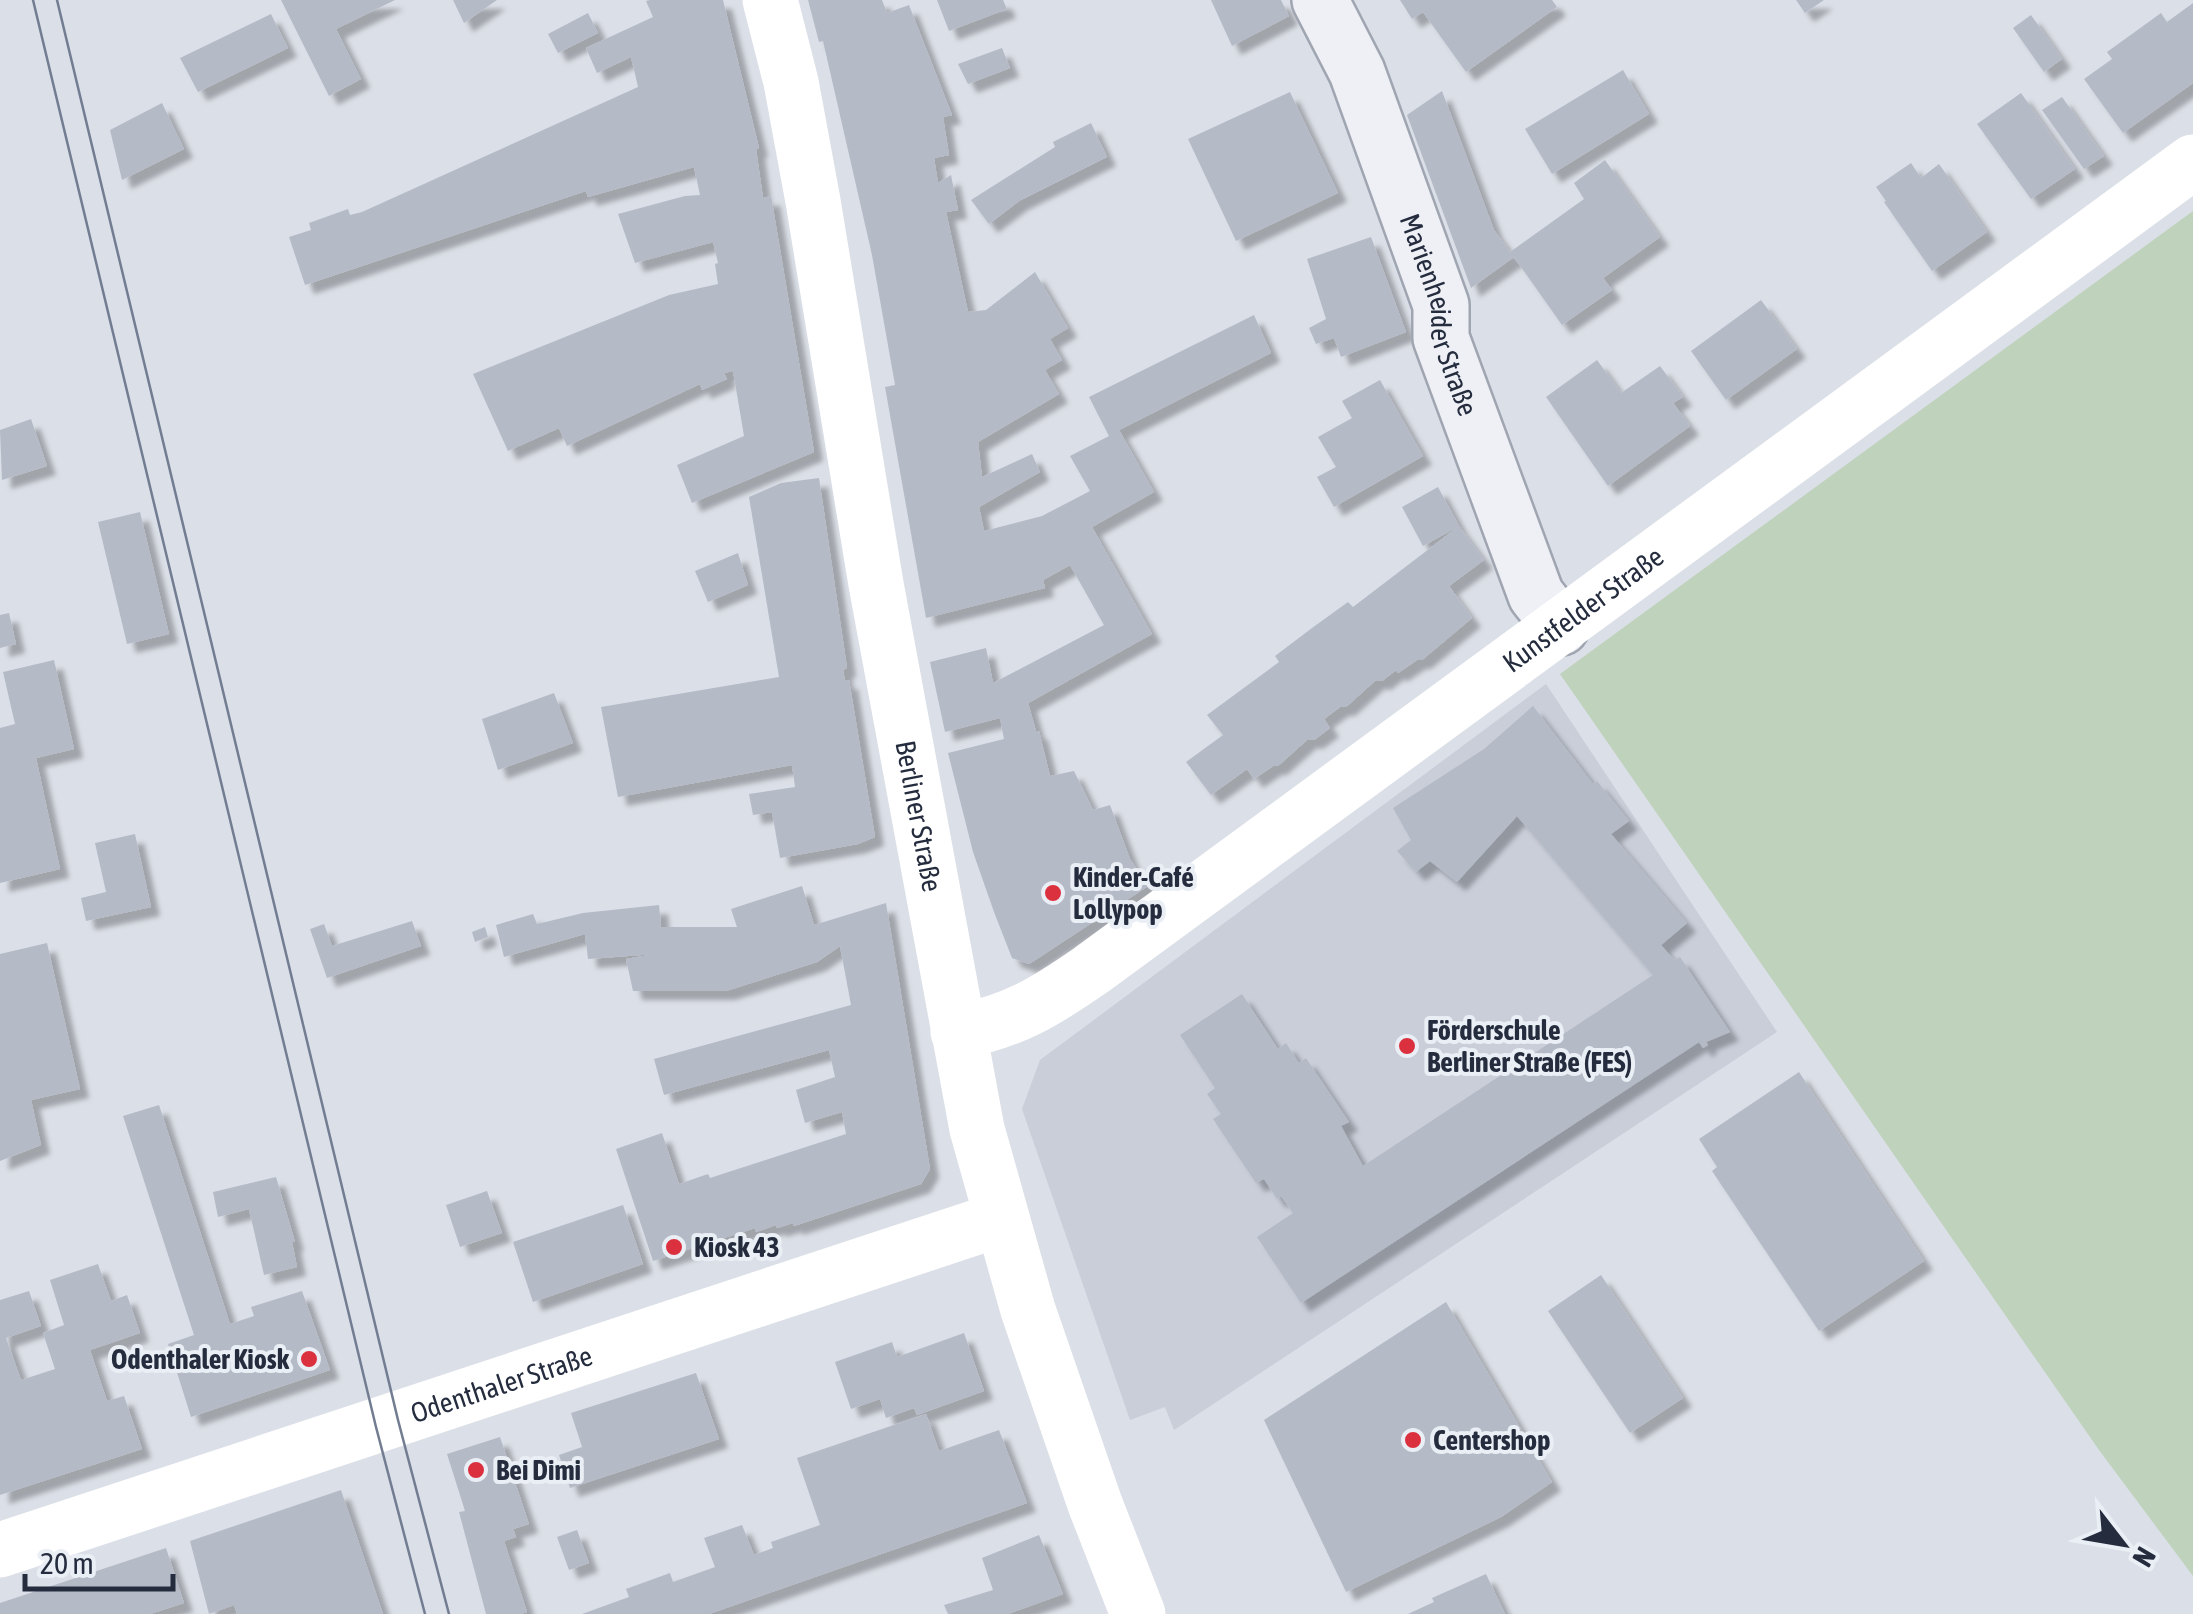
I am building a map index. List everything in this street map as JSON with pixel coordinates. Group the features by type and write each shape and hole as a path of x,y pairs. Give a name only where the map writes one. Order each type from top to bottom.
{"main road":[{"name":"Berliner Straße","path":"770,0 791,82 813,201 876,584 977,1128 1001,1220 1060,1404 1138,1614"},
{"name":"Kunstfelder Straße","path":"958,1032 997,1024 1060,992 2193,162"},
{"name":"Odenthaler Straße","path":"0,1550 1001,1220"}],"street":[{"name":"Marienheider Straße","path":"1320,0 1364,90 1441,305 1441,338 1536,595 1560,628"}],"shaded area":[{"name":"Förderschule Berliner Straße (FES)","path":"1546,684 1777,1032 1174,1430 1165,1407 1130,1420 1022,1109 1040,1060"}],"green space":[{"path":"2193,211 2193,1576 2099,1450 1560,674"}],"building":[{"path":"281,0 395,0 336,29 361,79 329,96"},
{"path":"453,0 497,0 464,23"},
{"path":"723,0 759,148 756,149 763,198 771,196 814,452 692,503 677,465 744,436 733,371 724,373 727,379 702,390 700,384 567,446 559,428 508,451 473,374 669,295 718,284 713,242 635,263 618,214 700,195 694,167 588,197 586,191 305,285 289,237 311,230 309,223 348,209 350,215 362,212 638,87 631,57 597,73 586,48 653,17 646,1"},
{"path":"808,0 882,0 887,13 909,5 952,115 943,117 949,155 934,158 938,183 951,175 958,210 946,212 968,312 986,310 1035,272 1068,328 1050,339 1062,360 1045,370 1059,394 978,442 982,477 1032,454 1040,472 979,507 984,531 1042,516 1090,491 1070,456 1109,436 1089,397 1254,315 1271,353 1119,430 1154,492 1092,527 1152,634 1028,703 1050,776 1074,771 1093,810 1110,805 1130,859 1148,886 1029,964 1012,958 994,912 973,852 948,753 1004,739 1000,718 945,732 930,662 986,648 993,683 1104,625 1070,565 1043,580 1045,588 926,618 885,387 895,385 872,255 823,41 819,42"},
{"path":"937,0 1003,0 1007,9 949,31"},
{"path":"1211,0 1281,0 1289,16 1232,46"},
{"path":"1400,0 1552,0 1557,7 1466,72 1423,12 1412,19"},
{"path":"1796,0 1824,0 1805,13"},
{"path":"2193,3 2193,83 2123,133 2084,79 2112,59 2107,52 2161,13 2167,22"},
{"path":"588,13 598,33 558,53 548,34"},
{"path":"271,14 288,48 198,92 180,58"},
{"path":"2031,15 2062,59 2044,72 2013,28"},
{"path":"1002,48 1010,68 968,84 958,64"},
{"path":"1623,70 1649,114 1552,174 1525,129"},
{"path":"1442,91 1494,230 1510,252 1584,199 1574,183 1605,160 1660,237 1603,278 1612,290 1562,325 1514,257 1471,288 1407,115"},
{"path":"1290,92 1338,193 1236,241 1188,139"},
{"path":"2021,93 2075,169 2031,199 1977,124"},
{"path":"2062,97 2104,156 2084,169 2042,110"},
{"path":"162,103 184,149 122,180 110,130"},
{"path":"1091,123 1107,157 1019,201 989,224 971,200 1055,147 1053,142"},
{"path":"1911,163 1921,178 1939,164 1987,232 1932,271 1876,187"},
{"path":"1371,237 1406,332 1341,357 1334,338 1316,344 1309,328 1326,319 1307,259"},
{"path":"1761,300 1797,349 1726,400 1691,351"},
{"path":"1597,360 1621,393 1660,366 1683,397 1673,403 1690,426 1608,486 1546,397"},
{"path":"1380,380 1423,456 1334,507 1317,477 1336,467 1318,437 1352,418 1342,401"},
{"path":"31,419 47,466 2,480 0,430"},
{"path":"819,478 847,668 843,670 845,681 849,680 875,837 858,844 780,858 772,812 753,815 749,794 795,787 792,765 618,797 601,707 779,677 749,497 781,483"},
{"path":"1438,487 1459,526 1423,546 1402,507"},
{"path":"140,512 169,634 127,644 98,522"},
{"path":"1459,526 1484,560 1449,586 1472,618 1422,660 1398,673 1396,670 1382,681 1376,680 1346,707 1324,719 1330,728 1314,740 1308,739 1278,766 1254,779 1247,769 1211,795 1186,762 1223,735 1207,715 1279,662 1275,656 1312,628 1348,602 1353,607"},
{"path":"738,553 748,585 708,602 695,571"},
{"path":"9,613 16,644 0,648 0,615"},
{"path":"54,660 74,749 36,758 60,869 0,883 0,728 15,724 3,672"},
{"path":"554,693 573,743 498,770 482,719"},
{"path":"1533,706 1593,784 1597,781 1629,821 1611,834 1687,923 1661,945 1674,960 1680,957 1730,1032 1706,1042 1708,1045 1703,1048 1699,1042 1301,1303 1257,1237 1293,1213 1281,1196 1277,1199 1264,1179 1256,1183 1213,1119 1221,1114 1207,1094 1215,1088 1180,1035 1242,994 1278,1049 1286,1043 1299,1063 1306,1058 1349,1122 1341,1126 1363,1166 1653,975 1517,816 1457,882 1430,861 1416,872 1397,851 1411,840 1393,808 1484,749"},
{"path":"135,834 151,907 86,921 81,898 106,892 95,843"},
{"path":"802,886 814,925 886,903 930,1169 921,1184 794,1226 776,1225 756,1232 755,1228 653,1261 616,1149 662,1133 679,1184 708,1174 710,1178 846,1134 842,1112 805,1123 796,1090 835,1077 829,1050 664,1095 654,1059 851,1005 840,946 817,962 726,991 633,991 626,959 655,954 588,959 585,934 504,957 496,925 533,914 537,924 583,913 659,905 661,927 737,927 731,909"},
{"path":"412,921 421,946 327,978 310,929 324,924 332,946"},
{"path":"485,927 488,937 475,942 472,932"},
{"path":"47,943 80,1089 31,1100 41,1145 0,1161 0,954"},
{"path":"1799,1072 1924,1261 1819,1331 1712,1171 1717,1167 1699,1139"},
{"path":"159,1105 230,1324 254,1316 251,1307 302,1291 330,1370 191,1417 168,1344 194,1335 123,1116"},
{"path":"276,1177 295,1242 297,1267 264,1275 249,1209 218,1217 213,1192"},
{"path":"487,1191 502,1233 460,1247 446,1205"},
{"path":"623,1205 643,1264 533,1302 513,1242"},
{"path":"98,1264 111,1301 127,1295 140,1333 90,1350 107,1401 124,1396 142,1449 0,1495 0,1300 29,1291 41,1326 6,1338 21,1380 55,1369 43,1333 64,1325 50,1280"},
{"path":"1601,1275 1683,1398 1630,1433 1548,1311"},
{"name":"Centershop","path":"1446,1302 1552,1482 1501,1517 1346,1592 1264,1420"},
{"path":"964,1333 984,1391 917,1415 914,1408 886,1418 880,1399 851,1409 835,1362 892,1342 897,1357"},
{"path":"696,1373 719,1439 570,1488 559,1455 582,1447 571,1413"},
{"path":"926,1414 939,1451 999,1430 1027,1503 709,1614 582,1614 629,1597 626,1589 670,1573 673,1582 715,1567 704,1538 742,1525 754,1555 773,1548 771,1542 820,1525 797,1458"},
{"path":"500,1437 529,1524 513,1529 516,1537 504,1541 527,1612 520,1614 486,1614 459,1512 465,1511 447,1454"},
{"path":"341,1490 383,1614 237,1614 234,1605 209,1614 190,1541"},
{"path":"577,1530 589,1563 569,1570 557,1537"},
{"path":"1039,1535 1063,1594 1008,1614 948,1614 944,1605 993,1590 982,1558"},
{"path":"166,1548 184,1603 150,1614 0,1614 0,1603"},
{"path":"1486,1574 1505,1614 1408,1614 1434,1602 1432,1598"}],"tram line":[{"path":"33,0 376,1427 425,1614"},
{"path":"57,0 398,1420 449,1614"}],"place":[{"name":"Kinder-Café Lollypop","path":"1053,893"},
{"name":"Förderschule Berliner Straße (FES)","path":"1407,1046"},
{"name":"Kiosk 43","path":"674,1247"},
{"name":"Odenthaler Kiosk","path":"309,1359"},
{"name":"Centershop","path":"1413,1440"},
{"name":"Bei Dimi","path":"476,1470"}]}
